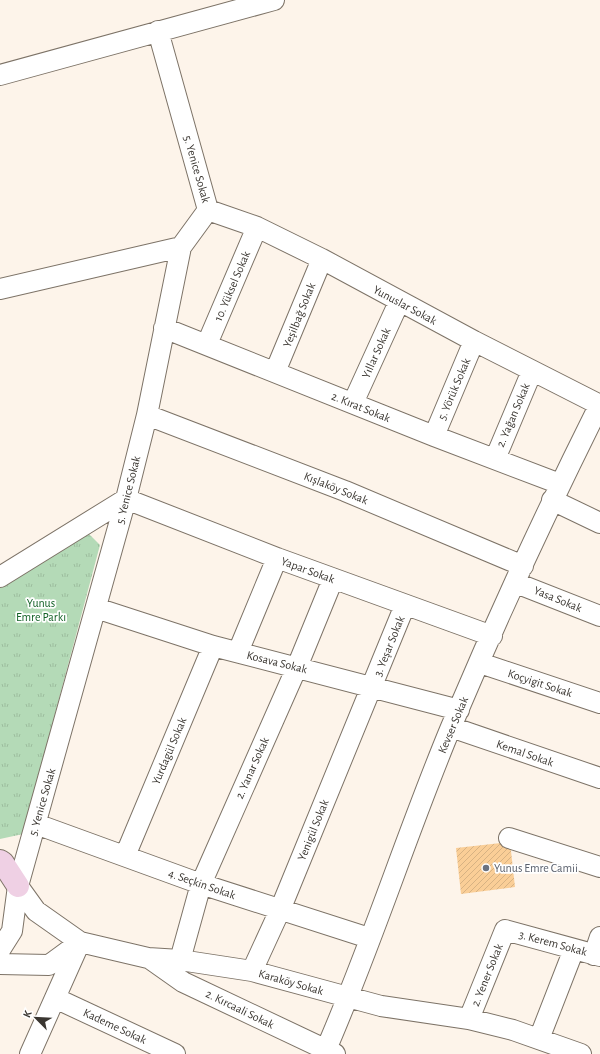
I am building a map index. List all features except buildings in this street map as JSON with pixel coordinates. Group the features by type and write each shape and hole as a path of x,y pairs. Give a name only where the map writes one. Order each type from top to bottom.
{"main road":[{"path":"0,861 3,863 18,886"}],"street":[{"path":"0,75 274,0"},
{"name":"5. Yenice Sokak","path":"0,950 12,931 18,886 126,499 147,415 181,247 208,210 158,31"},
{"name":"Yunuslar Sokak","path":"208,210 257,227 322,259 399,302 600,405"},
{"name":"10. Yüksel Sokak","path":"207,344 257,227"},
{"path":"0,289 181,247"},
{"name":"Yeşilbağ Sokak","path":"275,372 322,259"},
{"name":"Yıllar Sokak","path":"353,404 399,302"},
{"name":"2. Kırat Sokak","path":"164,328 495,460 556,492 600,522"},
{"name":"5. Yörük Sokak","path":"434,436 474,341"},
{"name":"2. Yağan Sokak","path":"495,460 532,371"},
{"name":"Kevser Sokak","path":"328,1053 347,998 455,719 556,492 600,405"},
{"name":"Kışlaköy Sokak","path":"147,415 345,491 519,574"},
{"path":"0,577 126,499"},
{"name":"Yapar Sokak","path":"126,499 333,579 492,636"},
{"path":"238,652 277,558"},
{"name":"Yasa Sokak","path":"519,574 600,616"},
{"name":"2. Yanar Sokak","path":"180,960 201,884 297,667 333,579"},
{"name":"3. Yeşar Sokak","path":"372,687 405,605"},
{"name":"Kosava Sokak","path":"96,608 213,646 372,687 455,719"},
{"name":"Yurdagül Sokak","path":"125,856 213,646"},
{"name":"Koçyigit Sokak","path":"480,664 600,703"},
{"name":"Yenigül Sokak","path":"252,971 280,910 372,687"},
{"name":"Kemal Sokak","path":"455,719 600,778"},
{"name":"4. Seçkin Sokak","path":"36,824 201,884 370,938"},
{"path":"509,838 600,867"},
{"name":"Karaköy Sokak","path":"18,886 36,911 80,942 148,958 180,960 252,971 381,1006 469,1019 539,1039 581,1054"},
{"name":"3. Kerem Sokak","path":"505,930 574,949 598,949"},
{"name":"2. Yener Sokak","path":"469,1019 505,930"},
{"path":"0,964 49,965 80,942"},
{"path":"30,1054 80,942"},
{"path":"539,1039 574,949"},
{"name":"2. Kırcaali Sokak","path":"148,958 183,982 328,1053"},
{"name":"Kademe Sokak","path":"55,998 175,1054"}],"green space":[{"name":"Yunus Emre Parkı","path":"88,533 100,545 23,834 0,839 0,588"}],"place":[{"name":"Yunus Emre Camii","path":"486,868"}]}
